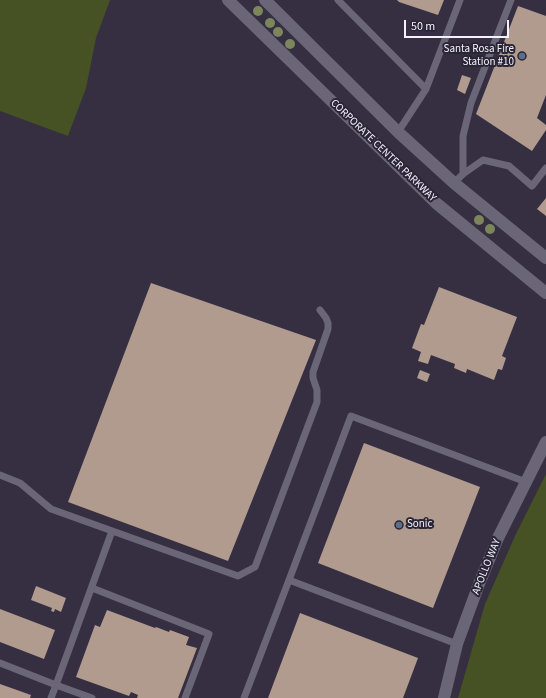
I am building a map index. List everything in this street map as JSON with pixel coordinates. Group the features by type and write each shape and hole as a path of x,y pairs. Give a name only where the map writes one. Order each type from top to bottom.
{"street":[{"name":"CORPORATE CENTER PARKWAY","path":"228,0 436,203 546,293"},
{"path":"266,0 398,132 454,183 546,258"},
{"name":"APOLLO WAY","path":"444,698 457,644 484,571 498,538 546,442"}],"lane":[{"path":"338,0 426,89"},
{"path":"398,132 426,89 460,0"},
{"path":"463,174 463,136 471,103 511,0"},
{"path":"454,183 463,174 483,160 510,166 532,186 546,168"},
{"path":"0,475 20,483 51,509 238,576 255,567 318,402 313,372 328,329 326,318 320,310"},
{"path":"244,698 352,416 526,482"},
{"path":"51,698 112,531"},
{"path":"289,580 457,644"},
{"path":"92,588 209,634 185,698"},
{"path":"0,663 92,698"}],"green space":[{"path":"0,0 110,0 96,38 86,88 68,136 0,111"},
{"path":"546,474 546,698 458,698 485,604 515,536"}],"building":[{"path":"397,0 444,0 438,15"},
{"name":"Santa Rosa Fire Station #10","path":"518,6 546,16 546,95 537,118 546,125 546,130 532,151 476,114"},
{"path":"462,75 471,78 465,94 457,90"},
{"path":"546,198 546,216 537,209"},
{"path":"151,283 316,340 228,561 68,502"},
{"path":"439,287 517,317 502,356 506,358 502,370 498,369 494,380 467,369 466,373 454,368 455,364 431,355 428,364 418,361 421,352 412,348 421,324 424,325"},
{"path":"420,370 430,374 427,382 417,378"},
{"name":"Sonic","path":"364,443 480,487 433,608 318,563"},
{"path":"36,586 66,598 61,612 55,609 54,612 51,611 52,608 31,600"},
{"path":"0,609 55,630 44,659 0,642"},
{"path":"107,610 155,628 156,627 169,632 170,630 189,637 186,645 197,648 178,698 137,698 138,695 131,692 129,696 76,677 95,625 100,627"},
{"path":"300,613 418,658 403,698 268,698"},
{"path":"0,684 31,695 30,698 0,698"}],"place":[{"name":"Santa Rosa Fire Station #10","path":"522,56"},
{"name":"Sonic","path":"399,525"}]}
